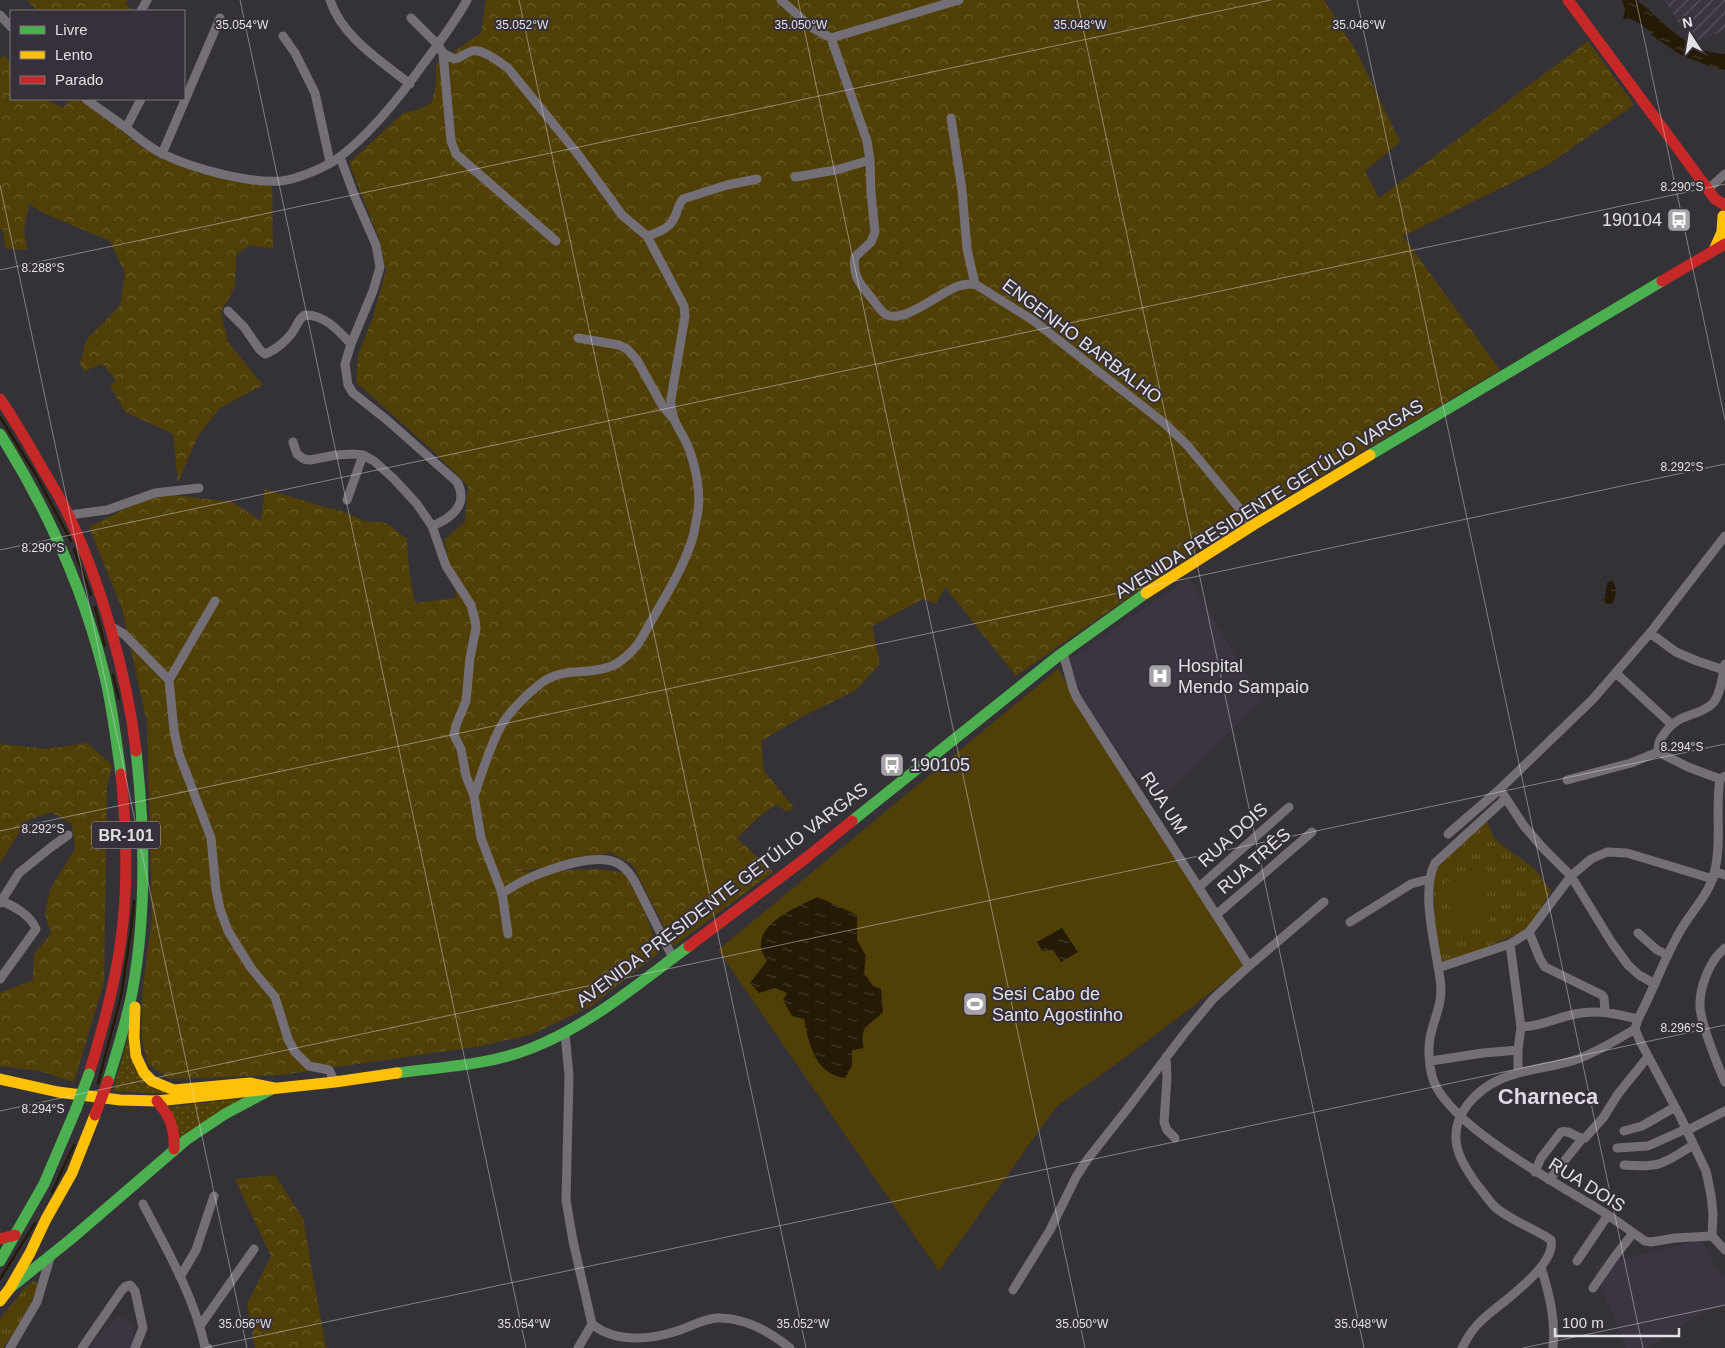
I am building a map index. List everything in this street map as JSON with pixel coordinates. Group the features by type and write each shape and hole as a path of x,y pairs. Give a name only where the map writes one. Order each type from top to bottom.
{"main road":[{"path":"1568,0 1722,210 1722,232 1714,250"},
{"name":"AVENIDA PRESIDENTE GETÚLIO VARGAS","path":"274,1088 335,1082 487,1061 531,1049 589,1019 806,858 1063,652 1150,590 1253,525 1725,244"},
{"name":"BR-101","path":"0,399 69,515 110,626 128,697 143,819 142,910 133,984 108,1081 72,1173 10,1288 0,1301"},
{"name":"BR-101","path":"0,434 54,528 78,589 103,670 122,780 127,844 123,924 104,1025 76,1109 44,1184 0,1261"},
{"path":"133,984 135,1008 133,1049 138,1066 148,1078 174,1090 250,1084 274,1088"},
{"path":"0,1079 67,1093 120,1100 157,1101 274,1088"},
{"path":"10,1288 174,1149 225,1114 274,1088"},
{"path":"157,1101 168,1113 174,1131 174,1149"},
{"path":"0,1239 15,1235"}],"street":[{"path":"330,0 349,31 364,47 410,84"},
{"path":"91,100 162,154 204,169 262,180 282,181 304,174 340,157 384,114 440,49 467,0"},
{"path":"781,0 811,26 831,38 959,0"},
{"path":"0,14 10,26"},
{"path":"162,154 220,18"},
{"path":"411,18 440,49 454,59 470,52 478,51 496,59 508,68 577,153 622,215 647,236 680,296 685,311 672,399 673,418"},
{"path":"283,36 295,53 315,93 330,162"},
{"name":"ENGENHO BARBALHO","path":"831,38 867,141 870,160 874,232 871,242 855,257 854,272 857,280 881,311 893,317 925,304 957,286 975,284 1034,321 1164,423 1187,445 1253,525"},
{"path":"440,49 451,141 456,154 556,241"},
{"path":"126,128 140,100"},
{"path":"951,118 962,190 967,249 975,284"},
{"path":"340,157 376,245 380,267 374,291 351,344 345,364 347,382 350,390 452,476 459,485 462,494 460,504 449,516 432,526"},
{"path":"795,177 836,170 870,160"},
{"path":"1708,189 1725,174"},
{"path":"647,236 667,227 683,199 726,184 757,179"},
{"path":"228,311 244,327 265,354 288,338 295,329 300,317 305,315 325,320 334,326 351,344"},
{"path":"474,796 490,750 502,725 510,713 538,685 553,676 567,672 604,668 617,664 637,645 670,590 694,534 698,508 694,463 687,444 673,418 662,405 637,360 628,349 619,345 578,338"},
{"path":"293,442 297,454 301,458 310,460 354,454 364,455 374,461 393,478 417,504 432,526 446,566 471,605 476,628 470,658 466,702 456,725 454,735 461,749 466,776 474,796 481,838 502,892 508,934"},
{"path":"347,500 364,455"},
{"path":"69,515 108,510 155,493 199,488"},
{"path":"1448,834 1500,789 1617,674 1725,536"},
{"path":"214,601 169,680 174,731 179,754 211,838 216,890 228,931 251,968 275,997 288,1039 295,1052 309,1066 329,1070 335,1082"},
{"path":"110,626 124,634 169,680"},
{"path":"1650,633 1676,652 1724,667 1717,698 1704,709 1681,718 1672,724 1658,743 1658,752"},
{"name":"RUA UM","path":"1063,652 1077,698 1249,966"},
{"path":"1617,674 1672,724"},
{"path":"1567,780 1631,763 1658,752 1688,767 1722,777 1717,798 1718,824 1722,837 1714,875 1705,895 1679,933 1635,1029 1706,1171 1713,1214 1712,1236 1725,1250"},
{"path":"1500,789 1524,826 1571,876 1612,943 1628,965 1638,974 1655,984"},
{"path":"1350,922 1411,884 1429,879 1434,863 1506,798"},
{"name":"RUA DOIS","path":"1199,887 1289,807"},
{"name":"RUA TRÊS","path":"1216,914 1312,832"},
{"path":"0,979 36,930 34,924 25,914 1,902 15,879 24,869 68,835"},
{"path":"1438,968 1510,944 1529,932 1571,876 1591,860 1607,852 1626,853 1714,875 1725,875"},
{"path":"502,892 528,878 564,866 597,859 618,863 630,874 636,884 673,958"},
{"name":"RUA DOIS","path":"1429,879 1432,930 1441,988 1439,1011 1431,1036 1431,1061 1435,1083 1446,1101 1499,1147 1535,1172 1646,1241 1712,1236"},
{"path":"1013,1290 1050,1230 1086,1160 1184,1034 1209,1005 1249,966 1324,902"},
{"path":"1529,932 1545,967 1602,995 1605,1012"},
{"path":"1638,933 1657,950 1668,955"},
{"path":"1510,944 1521,1028 1518,1050 1518,1073"},
{"path":"1723,952 1713,962 1706,978 1700,1005 1706,1029 1725,1082"},
{"path":"1521,1028 1539,1026 1575,1014 1605,1012 1638,1019"},
{"path":"1462,1348 1467,1337 1481,1320 1520,1288 1547,1260 1551,1248 1551,1240 1500,1211 1493,1205 1470,1175 1459,1153 1456,1139 1456,1127 1460,1115 1479,1092 1500,1079 1576,1060 1635,1029"},
{"path":"565,1032 568,1076 566,1200 573,1241 592,1324 608,1335 636,1338 676,1331 717,1318 737,1320 760,1328 790,1348"},
{"path":"1431,1061 1518,1050"},
{"path":"1166,1057 1167,1078 1164,1122 1167,1130 1175,1138"},
{"path":"1549,1180 1582,1139 1603,1118 1618,1094 1648,1058"},
{"path":"1624,1131 1642,1126 1675,1107"},
{"path":"1617,1148 1648,1146 1725,1112"},
{"path":"1535,1172 1541,1158 1562,1132 1567,1131 1582,1139"},
{"path":"1624,1165 1654,1166 1665,1163 1693,1145"},
{"path":"180,1276 196,1250 214,1196"},
{"path":"143,1204 180,1276 200,1326 205,1348"},
{"path":"1577,1261 1608,1216"},
{"path":"1593,1288 1633,1233"},
{"path":"200,1326 254,1249"},
{"path":"10,1348 37,1302 52,1254"},
{"path":"1541,1267 1550,1297 1552,1348"},
{"path":"82,1348 122,1290 128,1285 132,1286 135,1291 143,1328 135,1348"},
{"path":"578,1348 592,1324"}],"shaded area":[{"path":"1664,0 1725,0 1725,30 1692,43"},
{"name":"Hospital Mendo Sampaio","path":"1189,578 1262,700 1155,804 1078,691 1068,660"},
{"path":"1703,1240 1718,1273 1725,1276 1725,1305 1702,1312 1649,1348 1626,1348 1595,1265"},
{"path":"119,1315 133,1325 135,1340 130,1348 87,1348"}],"green space":[{"path":"27,0 127,0 126,6 136,10 37,10"},
{"path":"486,0 1324,0 1359,56 1400,142 1365,171 1379,198 1588,41 1634,105 1546,166 1403,236 1500,370 1295,491 1238,521 1016,676 945,587 936,604 923,599 872,626 880,664 855,691 803,716 761,741 764,771 794,808 786,812 777,804 761,815 737,838 773,872 674,946 632,864 609,852 572,864 514,872 601,869 630,874 660,952 590,1007 530,1035 475,1047 281,1075 169,1079 147,1063 142,1038 142,995 152,917 147,723 122,609 89,527 155,493 233,502 261,521 265,489 342,511 364,521 386,523 407,539 409,570 415,603 457,598 444,540 465,522 468,486 436,454 356,382 358,355 373,317 386,271 380,241 349,163 403,113 423,108 432,102 436,84 436,64 481,33"},
{"path":"4,55 10,62 10,100 47,100 63,108 70,100 81,100 159,158 206,173 272,185 273,249 250,245 236,255 235,287 221,312 228,342 263,385 220,408 198,436 178,482 173,434 125,412 110,386 116,380 102,364 84,371 80,363 87,339 120,306 125,273 110,241 41,212 29,203 24,230 27,250 5,248 3,229 0,230 0,58"},
{"name":"Sesi Cabo de Santo Agostinho","path":"1058,669 1246,965 1145,1043 1056,1107 939,1271 718,950"},
{"path":"87,743 112,765 107,787 104,982 74,1082 40,1071 0,1066 0,993 33,980 34,954 51,934 45,914 50,889 75,849 72,824 51,812 26,821 0,864 0,744 46,749"},
{"path":"1486,818 1494,839 1536,870 1551,891 1530,929 1440,966 1434,915 1435,864"},
{"path":"1481,876 1489,920 1453,927 1445,882"},
{"path":"131,1026 131,1053 174,1094 113,1091"},
{"path":"245,1098 179,1138 169,1107"},
{"path":"275,1175 303,1219 326,1348 255,1348 247,1304 271,1256 235,1179"},
{"path":"33,1281 38,1285 35,1294 19,1326 3,1348 0,1348 0,1319"}],"water":[{"path":"1622,0 1637,0 1688,42 1699,48 1725,54 1725,70 1681,55 1657,39 1642,25 1629,18 1623,20 1625,9"},
{"path":"1612,580 1616,589 1615,595 1612,604 1607,604 1602,600 1605,598 1607,583"},
{"path":"818,897 857,915 857,940 866,956 864,973 873,986 881,989 883,1012 866,1027 863,1035 864,1048 852,1050 852,1066 845,1078 827,1071 820,1064 811,1048 804,1019 792,1016 783,1000 787,993 775,988 759,993 750,983 767,961 761,946 762,937 766,929 782,916"},
{"path":"1062,928 1078,952 1061,962 1053,950 1042,951 1037,942"}],"waterway":[{"path":"0,417 36,475 71,541"},
{"path":"74,549 91,595"},
{"path":"95,607 105,646"},
{"path":"113,675 119,699"},
{"path":"98,1083 121,996 134,901"},
{"path":"52,1192 74,1145"},
{"path":"0,1279 35,1223"}],"traffic: fast":[{"path":"1370,455 1662,281"},
{"path":"0,434 33,490 61,548 85,608 106,682 121,774"},
{"path":"852,821 1057,657 1146,593"},
{"path":"108,1081 130,1004 140,933 143,842 136,751"},
{"path":"397,1073 482,1062 516,1054 553,1039 614,1002 689,946"},
{"path":"76,1109 89,1074"},
{"path":"10,1288 71,1239 186,1140 225,1114 274,1088"},
{"path":"0,1261 44,1184 76,1109"}],"traffic: slow":[{"path":"1714,250 1722,232 1723,216"},
{"path":"1146,593 1253,525 1370,455"},
{"path":"135,1007 134,1037 136,1056 144,1073 152,1081 174,1090 250,1083 274,1088"},
{"path":"0,1079 58,1092 120,1100 157,1101 335,1082 397,1073"},
{"path":"0,1301 10,1288 30,1253 46,1219 72,1173 95,1115"}],"traffic: jam":[{"path":"1568,0 1715,199 1725,205"},
{"path":"1662,281 1725,244"},
{"path":"0,399 62,502 90,566 101,596 119,659 132,721 136,751"},
{"path":"89,1074 105,1018 121,941 126,885 126,848 121,774"},
{"path":"689,946 852,821"},
{"path":"95,1115 108,1081"},
{"path":"157,1101 171,1123 174,1135 174,1149"},
{"path":"0,1239 15,1235"}],"place":[{"name":"190104","path":"1679,220"},
{"name":"Hospital Mendo Sampaio","path":"1160,676"},
{"name":"190105","path":"892,765"},
{"name":"Sesi Cabo de Santo Agostinho","path":"975,1004"}],"district":[{"name":"Charneca","path":"1548,1096"}]}
